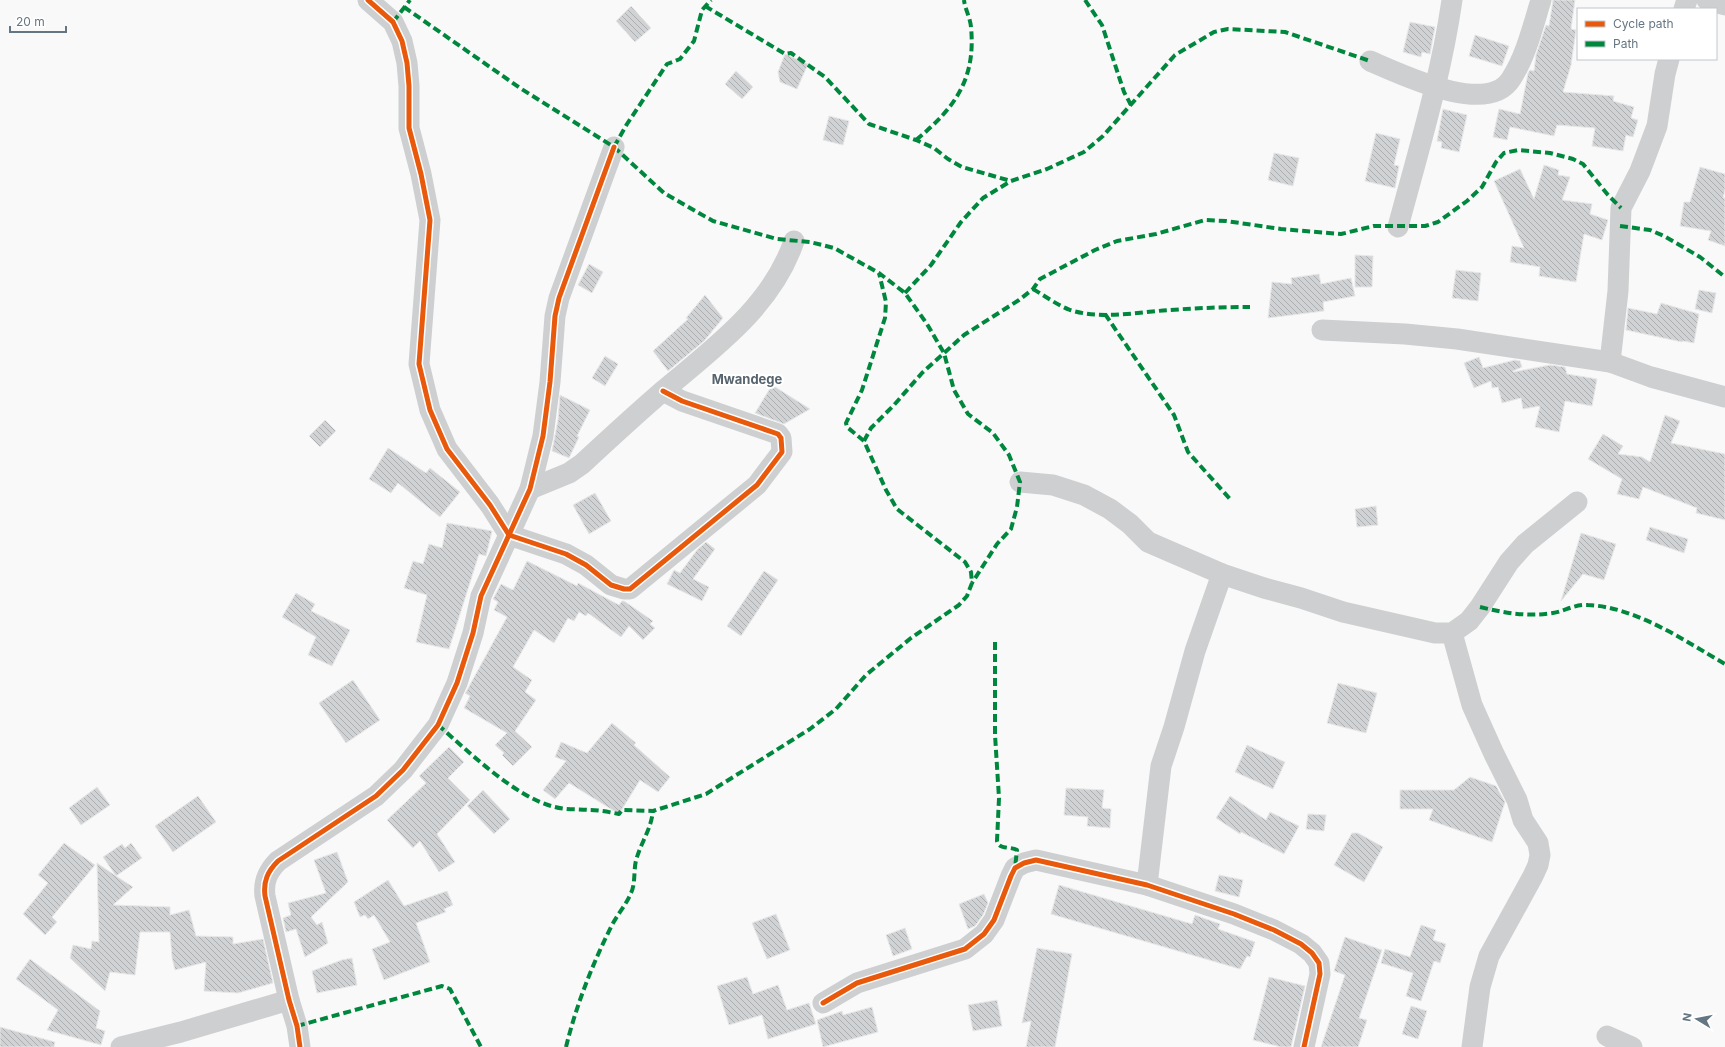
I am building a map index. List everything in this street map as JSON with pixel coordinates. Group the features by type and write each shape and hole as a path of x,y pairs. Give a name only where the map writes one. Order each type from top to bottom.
{"street":[{"path":"368,0 393,22 402,41 408,74 409,128 429,211 430,228 426,257 419,364 430,410 447,449 490,505 509,535 566,554 586,565 611,585 624,589 630,589 757,485 782,452 781,438 778,434 682,401 662,391"},
{"path":"1398,227 1435,87 1452,0"},
{"path":"1370,61 1435,87 1459,94 1483,94 1497,92 1511,81 1522,60 1541,0"},
{"path":"1707,0 1725,5"},
{"path":"1610,362 1618,290 1621,208 1640,171 1658,126 1668,60"},
{"path":"300,1047 297,1026 289,1000 265,896 264,885 266,877 278,861 376,796 403,770 438,725 460,676 474,633 482,596 530,489 543,436 550,382 555,316 559,298 614,147"},
{"path":"530,489 569,473 582,464 662,391 713,349 743,321 765,296 779,276 794,240"},
{"path":"1322,330 1405,334 1457,339 1610,362 1651,377 1725,397"},
{"path":"1020,482 1053,485 1084,495 1110,509 1130,524 1148,542 1222,574 1343,612 1435,634 1452,633 1469,621 1480,607 1509,562 1525,544 1577,502"},
{"path":"1147,885 1161,766 1174,728 1195,650 1222,574"},
{"path":"1452,633 1472,705 1517,800 1523,820 1538,843 1540,855 1538,865 1533,876 1487,962 1480,987 1472,1047"},
{"path":"823,1003 857,983 965,949 984,934 994,920 1015,868 1024,863 1036,860 1147,885 1234,914 1274,930 1301,944 1312,953 1319,963 1320,974 1304,1047"},
{"path":"121,1047 149,1044 181,1032 289,1000"},
{"path":"1607,1036 1632,1047"}],"building":[{"path":"1553,0 1575,0 1571,29 1576,30 1571,65 1563,92 1614,96 1613,101 1634,107 1631,118 1638,120 1633,137 1626,135 1623,151 1592,146 1595,128 1557,125 1554,136 1510,127 1507,140 1493,137 1499,109 1520,114 1528,73 1530,70 1534,71 1536,55 1546,25 1549,26"},
{"path":"631,6 651,28 635,42 616,21"},
{"path":"1410,22 1435,27 1430,54 1422,52 1421,57 1403,52"},
{"path":"1475,35 1509,46 1502,66 1469,56"},
{"path":"785,54 808,64 797,89 780,82 778,72"},
{"path":"736,71 753,87 742,99 725,84"},
{"path":"1443,109 1467,115 1459,152 1441,148 1442,142 1437,141"},
{"path":"829,116 849,121 843,145 823,140"},
{"path":"1376,133 1400,139 1394,165 1399,166 1395,188 1365,181"},
{"path":"1274,153 1299,158 1293,186 1268,180"},
{"path":"1544,165 1559,170 1558,175 1570,177 1562,200 1592,204 1590,214 1608,220 1602,240 1584,234 1576,282 1539,276 1540,267 1510,262 1512,246 1524,248 1494,181 1520,169 1534,199"},
{"path":"1700,167 1725,174 1725,190 1723,198 1725,198 1725,246 1708,240 1711,231 1680,226 1684,202 1690,202"},
{"path":"1355,255 1373,256 1372,287 1355,287"},
{"path":"589,264 603,272 592,293 578,285"},
{"path":"1456,270 1481,273 1478,301 1452,298"},
{"path":"1319,274 1321,284 1351,278 1355,296 1323,302 1324,311 1268,318 1272,282 1292,284 1291,278"},
{"path":"1699,290 1716,293 1712,313 1695,309"},
{"path":"705,295 723,318 704,341 668,371 653,351 688,319 686,318"},
{"path":"1661,303 1699,314 1694,343 1682,342 1626,330 1628,308 1657,314"},
{"path":"605,356 618,364 605,386 592,378"},
{"path":"1479,357 1483,368 1515,360 1520,361 1522,367 1513,372 1550,365 1565,367 1567,374 1597,379 1592,406 1565,401 1559,432 1535,427 1540,406 1523,409 1521,398 1502,403 1498,387 1492,388 1491,381 1474,388 1464,363"},
{"path":"772,385 810,409 784,424 755,413"},
{"path":"560,395 590,410 577,436 579,437 569,458 552,451 558,420"},
{"path":"1665,415 1680,421 1671,443 1725,454 1725,520 1696,513 1697,508 1643,487 1639,499 1617,494 1622,479 1588,459 1603,434 1623,446 1618,454 1642,457 1650,462"},
{"path":"325,420 336,431 320,447 309,436"},
{"path":"388,448 426,473 430,468 460,492 440,517 398,483 391,493 369,479"},
{"path":"595,493 611,521 589,534 573,505"},
{"path":"1376,506 1378,525 1357,527 1355,509"},
{"path":"447,523 492,531 486,556 479,554 449,649 416,642 427,595 404,588 413,561 423,564 429,544 442,548"},
{"path":"1650,527 1688,539 1684,553 1646,540"},
{"path":"1581,533 1616,544 1604,580 1583,574 1561,601"},
{"path":"706,542 715,549 693,579 709,587 702,601 667,584 674,570 680,573 697,550"},
{"path":"527,561 577,586 578,583 619,605 622,601 624,601 653,621 650,624 655,628 643,640 629,626 621,637 588,613 586,616 579,612 574,621 568,618 554,643 534,630 513,667 532,680 525,692 536,700 515,731 532,747 513,766 502,755 504,753 495,745 507,733 464,708 470,696 465,693 507,617 494,610 498,602 493,599 501,584 513,590"},
{"path":"764,571 778,580 741,636 727,626"},
{"path":"296,593 315,604 311,611 350,630 332,666 308,655 316,637 282,617"},
{"path":"353,680 380,720 346,743 319,703"},
{"path":"1338,683 1377,693 1366,733 1327,723"},
{"path":"612,723 636,743 634,745 670,777 658,792 640,780 619,814 569,783 555,799 543,790 566,761 555,757 561,742 587,753"},
{"path":"1247,745 1285,762 1273,789 1235,772"},
{"path":"449,747 464,762 448,778 470,800 437,834 455,862 439,872 420,841 413,848 387,820 426,783 419,776"},
{"path":"1470,777 1496,786 1505,802 1492,842 1429,820 1433,809 1400,809 1400,790 1454,790"},
{"path":"97,787 110,805 81,825 69,808"},
{"path":"1066,788 1104,790 1102,808 1111,809 1110,828 1087,826 1088,817 1064,815"},
{"path":"483,790 510,819 494,834 467,806"},
{"path":"198,796 216,822 173,852 155,826"},
{"path":"1230,796 1266,820 1270,812 1299,826 1284,854 1241,832 1240,834 1216,818"},
{"path":"1308,814 1326,815 1324,831 1306,829"},
{"path":"1352,833 1358,833 1383,847 1364,882 1334,865"},
{"path":"64,843 95,865 52,917 57,922 45,935 23,914 48,883 38,875"},
{"path":"131,843 142,858 116,876 103,857 122,844 125,848"},
{"path":"337,852 348,882 311,917 317,925 322,922 328,943 305,957 296,929 286,932 283,918 291,915 288,903 326,893 314,860"},
{"path":"97,863 133,887 113,905 170,907 170,915 189,910 196,936 233,937 233,944 263,939 273,983 238,993 204,991 206,962 175,970 172,958 170,932 140,932 135,975 110,972 105,991 70,958 73,945 91,949 92,941 99,942"},
{"path":"1219,875 1243,880 1239,897 1215,891"},
{"path":"388,880 404,906 447,891 453,905 444,909 446,912 416,923 430,962 384,980 372,949 390,942 374,915 368,919 365,915 360,917 354,902"},
{"path":"1059,885 1192,924 1195,915 1220,924 1218,929 1255,942 1250,957 1247,956 1240,969 1051,914"},
{"path":"984,894 988,903 983,915 975,926 968,929 959,904"},
{"path":"776,914 790,950 767,959 752,923"},
{"path":"1421,925 1436,930 1433,940 1446,944 1440,963 1434,961 1421,1001 1406,996 1413,973 1381,963 1385,949 1410,957"},
{"path":"905,928 912,949 893,956 886,935"},
{"path":"1345,937 1382,950 1359,1018 1367,1020 1358,1047 1321,1047 1345,975 1334,971"},
{"path":"1037,948 1072,954 1055,1047 1026,1047 1031,1021 1022,1023"},
{"path":"352,958 357,985 317,993 312,971"},
{"path":"30,959 100,1011 96,1028 105,1031 101,1045 47,1030 58,1010 16,979"},
{"path":"747,977 753,994 778,985 787,1010 809,1003 816,1024 768,1039 762,1015 729,1025 717,986"},
{"path":"1269,977 1305,986 1291,1047 1281,1047 1253,1040"},
{"path":"997,1000 1002,1026 973,1031 968,1005"},
{"path":"1411,1006 1427,1011 1418,1039 1402,1034"},
{"path":"872,1007 878,1032 823,1047 817,1020 842,1011 843,1015"},
{"path":"0,1027 55,1042 54,1047 0,1047"}],"marked path":[{"path":"393,22 410,0"},
{"path":"614,147 627,124 667,64 680,59 694,41 702,10 711,0"},
{"path":"916,140 930,128 952,104 966,77 972,45 971,27 964,0"},
{"path":"1085,0 1102,25 1124,92 1131,105"},
{"path":"705,6 785,54 791,53 825,77 869,124 916,140 934,148 948,159 962,167 1011,181"},
{"path":"404,7 520,88 614,147 664,193 713,221 777,239 810,242 834,248 879,273 905,293 927,324 944,353 954,390 968,414 993,433 1009,455 1020,482 1017,507 1011,529 997,544 972,583"},
{"path":"905,293 931,265 961,222 983,198 1011,181 1047,169 1084,152 1103,136 1175,55 1214,32 1228,29 1285,32 1370,61"},
{"path":"864,441 871,428 894,405 922,373 964,335 1019,300 1033,289 1040,279 1095,250 1117,241 1156,234 1205,220 1341,234 1374,226 1425,226 1438,222 1467,201 1482,187 1496,162 1504,153 1518,150 1550,153 1573,159 1583,164 1608,195 1621,208"},
{"path":"1620,226 1650,230 1664,236 1700,257 1725,277"},
{"path":"438,725 494,773 509,784 540,802 563,809 596,810 619,814 622,810 653,811 706,794 810,729 836,709 866,675 911,638 959,605 967,596 972,583 971,572 965,562 897,509 886,490 864,441 847,427 846,423 862,390 885,318 886,302 879,273"},
{"path":"1033,289 1070,310 1082,313 1107,315 1200,308 1250,307"},
{"path":"1105,314 1174,415 1188,452 1230,499"},
{"path":"1480,607 1507,613 1534,615 1553,613 1583,605 1606,607 1642,618 1677,636 1725,664"},
{"path":"995,642 995,735 999,798 997,841 1002,847 1017,850 1015,868"},
{"path":"566,1047 580,1001 597,956 611,927 627,902 633,889 636,861 650,824 653,811"},
{"path":"297,1026 442,986 450,989 481,1047"}],"cycle path":[{"path":"368,0 393,22 402,41 407,63 409,86 409,128 421,174 430,220 419,364 430,410 447,449 490,505 509,535 566,554 586,565 611,585 624,589 630,589 757,485 782,452 781,438 778,434 682,401 663,391"},
{"path":"300,1047 297,1026 289,1000 265,896 267,877 271,869 278,861 376,796 403,770 438,725 457,683 473,633 481,596 530,489 543,436 550,382 555,316 559,298 614,147"},
{"path":"823,1003 857,983 965,949 984,934 994,920 1015,868 1024,863 1036,860 1147,885 1234,914 1274,930 1301,944 1312,953 1319,963 1320,974 1304,1047"}],"district":[{"name":"Mwandege","path":"747,379"}]}
